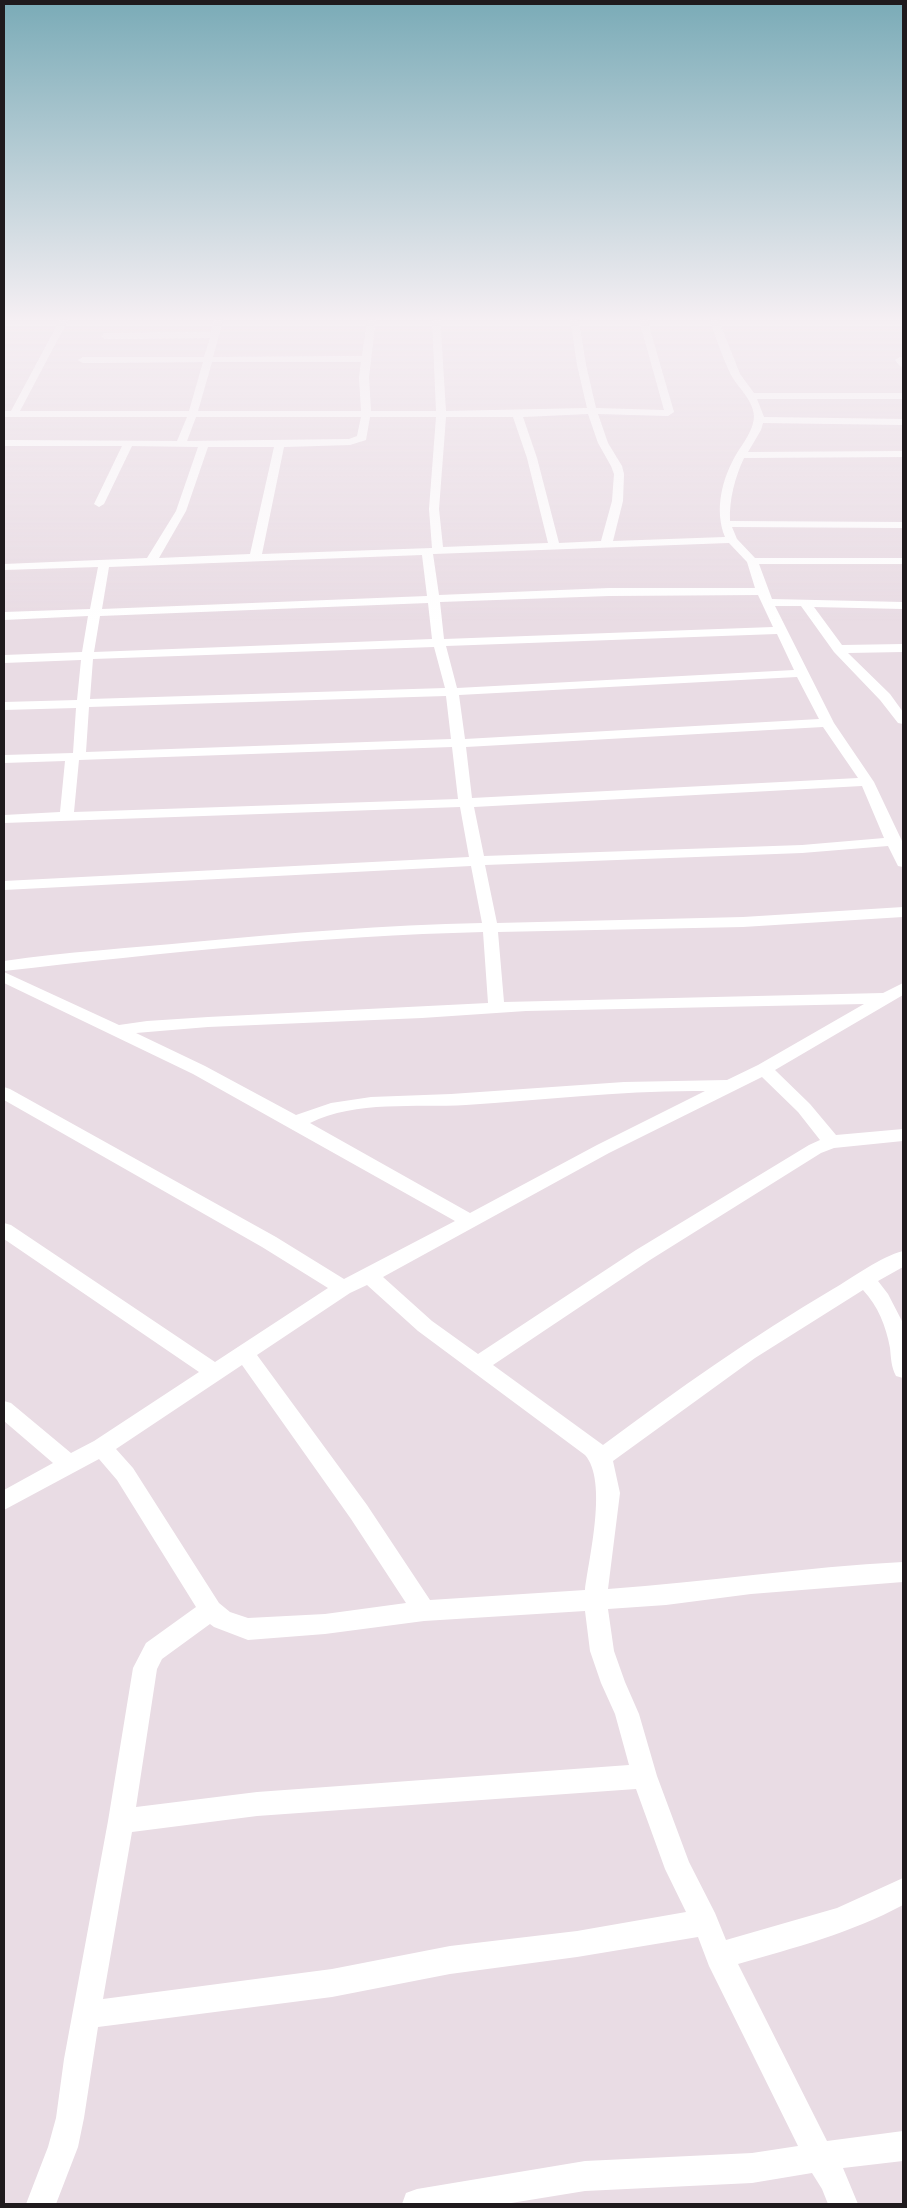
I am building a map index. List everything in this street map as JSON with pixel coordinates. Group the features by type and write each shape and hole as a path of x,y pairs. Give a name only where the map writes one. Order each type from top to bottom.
{"street":[{"path":"181,444 191,419"},
{"path":"4,443 280,444 357,441 362,438 365,419"},
{"path":"441,419 434,509 434,599 439,644 452,692 466,803 479,862 490,927 496,1007"},
{"path":"519,419 532,458 554,546"},
{"path":"595,419 604,444 619,471 620,496 606,545"},
{"path":"903,422 758,420 756,430 740,455 730,482 724,509 724,524 732,540 752,561 764,597 801,673 827,724 867,782 903,863"},
{"path":"99,504 128,443"},
{"path":"151,561 181,511 204,444"},
{"path":"255,558 280,444"},
{"path":"740,455 903,454"},
{"path":"724,524 903,525"},
{"path":"4,567 732,540"},
{"path":"752,561 903,561"},
{"path":"67,816 84,703 87,656 104,562"},
{"path":"4,616 94,614 609,592 764,597 805,603 903,605"},
{"path":"805,603 838,649 885,697 903,720"},
{"path":"4,659 781,630"},
{"path":"838,649 903,648"},
{"path":"4,706 452,692 801,673"},
{"path":"885,697 903,697"},
{"path":"4,759 457,742 827,724"},
{"path":"4,818 466,803 867,782"},
{"path":"4,886 479,862 802,849 894,841"},
{"path":"4,966 47,960 268,940 426,929 743,922 903,912"},
{"path":"4,977 199,1070 437,1200 469,1221"},
{"path":"4,1501 102,1447 343,1288 369,1276 603,1149 764,1069 903,988"},
{"path":"117,1032 147,1026 422,1013 496,1007 888,998"},
{"path":"764,1069 804,1108 831,1142"},
{"path":"295,1123 309,1114 334,1108 389,1102 451,1100 652,1085 730,1086"},
{"path":"4,1092 269,1242 343,1288"},
{"path":"478,1365 643,1254 815,1149 831,1142 903,1135"},
{"path":"4,1230 214,1372"},
{"path":"600,1458 688,1393 865,1279 903,1258"},
{"path":"369,1276 425,1326 593,1449 600,1458 610,1493 595,1599 602,1651 633,1733 644,1776 678,1869 706,1922 720,1956 819,2157 833,2179 843,2204"},
{"path":"865,1279 884,1301 893,1317 902,1350 903,1370"},
{"path":"244,1352 359,1512 424,1611"},
{"path":"4,1409 70,1464"},
{"path":"102,1447 125,1474 211,1610 222,1620 248,1629 325,1624 424,1611 666,1596 750,1584 903,1572"},
{"path":"41,2204 65,2140 121,1821 145,1668 154,1651 211,1610"},
{"path":"121,1821 257,1804 644,1776"},
{"path":"720,1956 815,1929 880,1904 903,1891"},
{"path":"86,2015 332,1984 450,1960 577,1944 706,1922"},
{"path":"417,2204 585,2176 752,2168 903,2146"}]}
